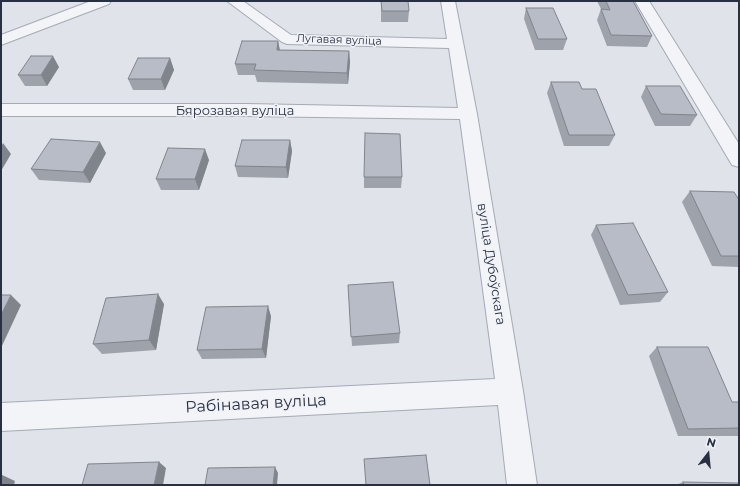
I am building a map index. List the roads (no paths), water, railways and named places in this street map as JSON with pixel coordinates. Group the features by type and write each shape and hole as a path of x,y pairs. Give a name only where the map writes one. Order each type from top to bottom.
{"street":[{"path":"1,40 104,1"},
{"name":"Лугавая вуліца","path":"234,1 287,39 456,44"},
{"name":"вуліца Дубоўскага","path":"448,1 468,114 510,391 522,485"},
{"path":"642,1 739,160"},
{"name":"Бярозавая вуліца","path":"1,110 246,110 468,114"},
{"name":"Рабінавая вуліца","path":"1,418 510,391"}]}
